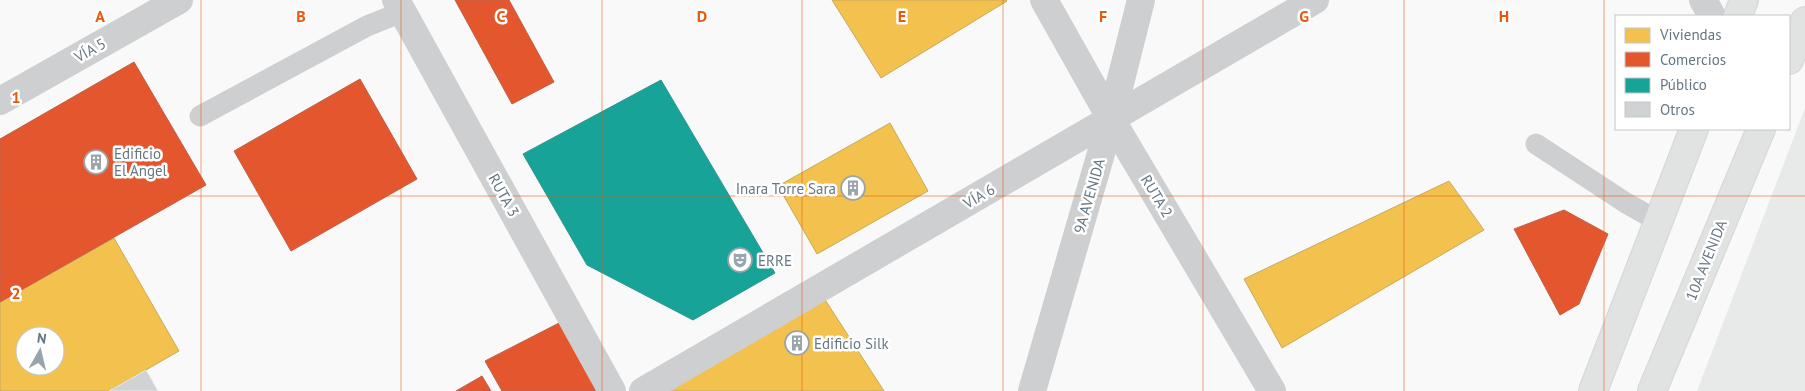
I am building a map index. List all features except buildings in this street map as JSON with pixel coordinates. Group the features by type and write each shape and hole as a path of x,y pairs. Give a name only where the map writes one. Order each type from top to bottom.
{"main road":[{"path":"1738,15 1744,0"},
{"path":"1790,58 1805,21"},
{"path":"1593,391 1694,130"},
{"name":"10A AVENIDA","path":"1652,391 1760,130"}],"street":[{"name":"VÍA 5","path":"0,101 179,0"},
{"name":"RUTA 2","path":"1044,0 1111,119 1272,391"},
{"name":"9A AVENIDA","path":"1032,391 1111,119 1141,0"},
{"name":"VÍA 6","path":"643,391 1315,0"},
{"name":"RUTA 3","path":"399,6 612,391"}],"lane":[{"path":"200,116 367,26 399,6"},
{"path":"1536,144 1658,221"}],"shaded area":[{"path":"1805,108 1805,391 1697,391 1776,184"}],"place":[{"name":"Edificio El Angel","path":"96,162"},
{"name":"Inara Torre Sara","path":"853,188"},
{"name":"ERRE","path":"740,260"},
{"name":"Edificio Silk","path":"797,343"}]}
